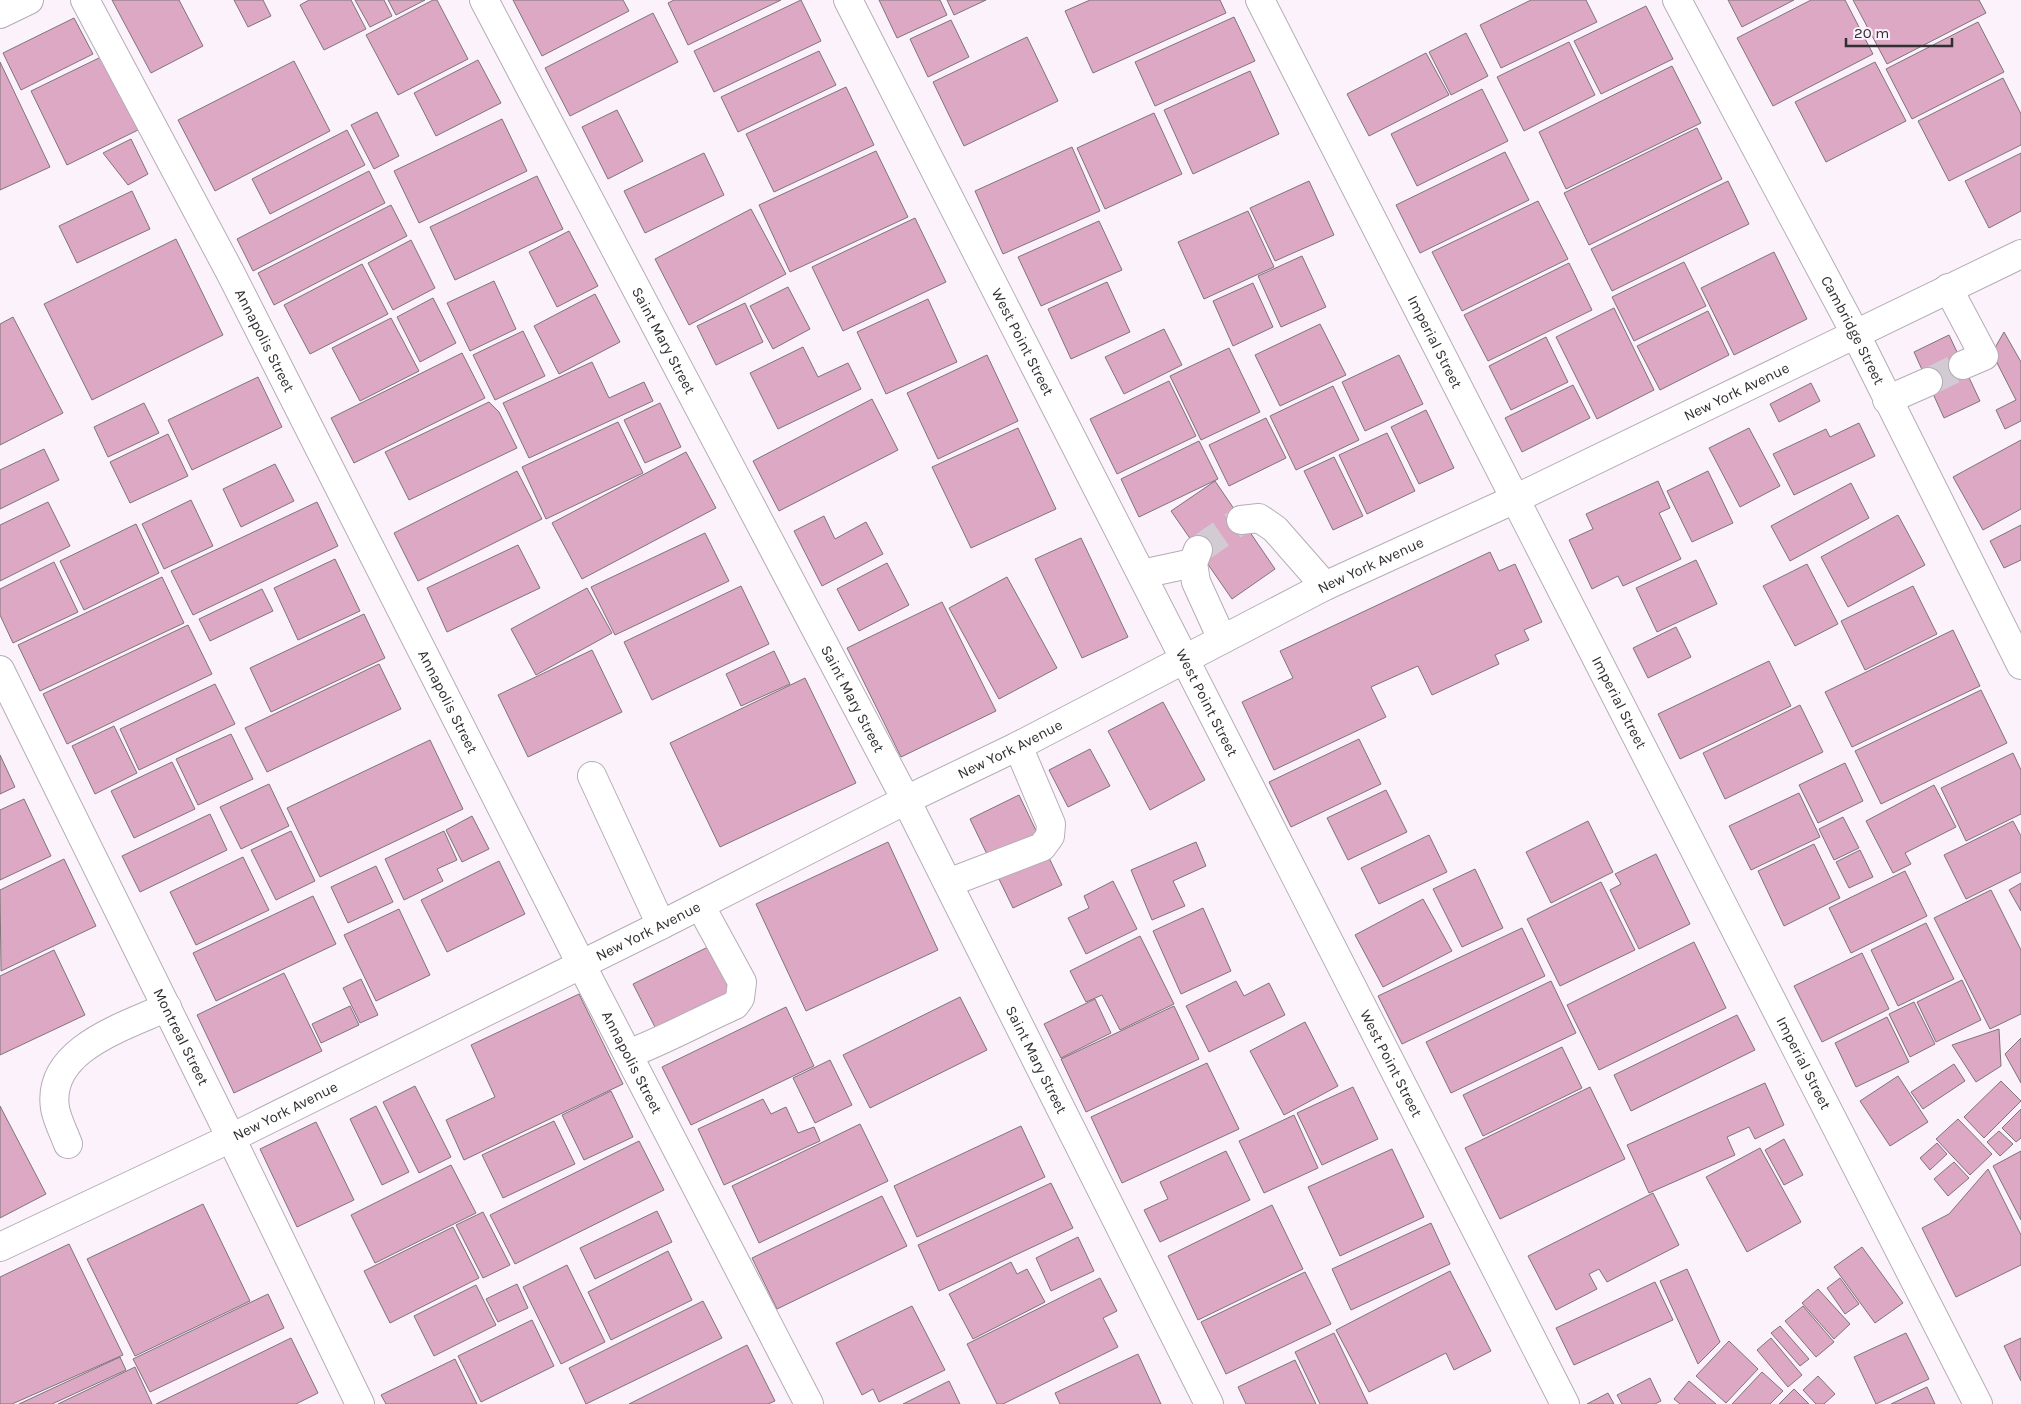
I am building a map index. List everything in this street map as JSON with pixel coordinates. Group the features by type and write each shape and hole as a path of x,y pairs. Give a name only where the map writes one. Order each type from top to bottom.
{"street":[{"path":"0,14 29,0"},
{"name":"Annapolis Street","path":"85,0 231,274 581,964 809,1404"},
{"name":"Saint Mary Street","path":"484,0 906,800 1209,1404"},
{"name":"West Point Street","path":"848,0 1565,1404"},
{"name":"Cambridge Street","path":"1677,0 1855,333 2021,665"},
{"name":"Imperial Street","path":"1273,12 1515,499 1978,1404"},
{"name":"New York Avenue","path":"0,1247 231,1138 661,925 906,800 1018,746 1325,586 1515,499 2021,254"},
{"path":"1948,288 1984,356 1963,365"},
{"path":"1887,400 1928,382"},
{"path":"1242,520 1258,518 1275,529 1325,586"},
{"path":"1142,574 1196,556 1196,582 1222,639"},
{"name":"Montreal Street","path":"0,670 167,1007 360,1404"},
{"path":"948,882 1042,847 1050,836 1051,824 1018,746"},
{"path":"592,776 661,925"},
{"path":"628,1054 654,1044 683,1028 735,1004 740,998 742,982 700,905"},
{"path":"68,1144 55,1107 57,1082 72,1057 90,1042 167,1007"}],"building":[{"path":"112,0 179,0 203,46 151,73"},
{"path":"234,0 263,0 271,16 248,27"},
{"path":"309,0 351,0 366,29 324,50 300,5"},
{"path":"355,0 384,0 392,16 370,27"},
{"path":"388,0 425,0 396,15"},
{"path":"433,0 437,0 468,59 398,95 366,35"},
{"path":"513,0 623,0 629,11 542,56"},
{"path":"674,0 781,0 688,45 668,3"},
{"path":"801,0 821,41 714,92 694,51"},
{"path":"879,0 940,0 947,15 897,38"},
{"path":"947,0 986,0 954,15"},
{"path":"1090,0 1220,0 1226,13 1093,73 1065,11"},
{"path":"1531,0 1586,0 1597,22 1501,68 1480,25"},
{"path":"1728,0 1794,0 1742,27"},
{"path":"1811,0 1845,0 1873,54 1773,106 1737,38"},
{"path":"1853,0 1979,0 1986,13 1887,64"},
{"path":"1646,6 1673,59 1601,94 1574,41"},
{"path":"653,13 678,62 570,116 545,68"},
{"path":"1234,17 1255,61 1155,106 1135,62"},
{"path":"74,18 93,54 21,90 3,53"},
{"path":"951,20 969,57 928,77 910,39"},
{"path":"1978,22 2004,72 1912,119 1886,69"},
{"path":"1466,33 1488,76 1451,95 1429,52"},
{"path":"1027,37 1058,101 964,146 933,82"},
{"path":"1569,42 1595,95 1524,131 1497,77"},
{"path":"819,51 836,85 738,132 721,97"},
{"path":"1426,53 1449,95 1369,136 1347,94"},
{"path":"101,57 138,130 67,165 31,91"},
{"path":"478,60 501,103 436,136 414,93"},
{"path":"294,61 330,131 215,191 178,120"},
{"path":"0,62 50,167 0,190"},
{"path":"1875,62 1906,121 1826,162 1795,102"},
{"path":"1672,66 1701,123 1566,189 1539,132"},
{"path":"1250,71 1279,134 1193,174 1164,110"},
{"path":"2003,78 2021,114 2021,145 1949,181 1918,121"},
{"path":"846,87 874,145 774,192 746,134"},
{"path":"1482,89 1508,141 1417,186 1391,134"},
{"path":"617,110 643,161 608,179 582,127"},
{"path":"377,112 399,156 374,169 351,125"},
{"path":"1154,113 1182,174 1105,209 1077,148"},
{"path":"502,119 527,171 419,223 394,171"},
{"path":"1697,128 1722,179 1589,245 1564,193"},
{"path":"347,130 365,165 270,214 252,179"},
{"path":"131,139 148,174 128,185 103,153"},
{"path":"1072,147 1100,211 1003,254 975,191"},
{"path":"876,151 908,217 790,272 759,205"},
{"path":"1505,152 1529,200 1420,253 1396,205"},
{"path":"704,153 724,195 645,233 624,191"},
{"path":"2021,153 2021,211 1989,228 1965,181"},
{"path":"369,171 385,203 253,271 237,239"},
{"path":"537,176 563,229 455,280 430,227"},
{"path":"1309,181 1334,235 1275,261 1250,208"},
{"path":"1728,181 1749,224 1612,291 1591,249"},
{"path":"132,191 150,229 77,263 59,226"},
{"path":"1538,201 1568,259 1462,311 1432,252"},
{"path":"391,205 407,236 274,305 258,273"},
{"path":"751,209 786,274 689,325 655,259"},
{"path":"1248,211 1274,267 1204,299 1178,242"},
{"path":"915,218 946,282 843,331 812,267"},
{"path":"1099,221 1122,270 1041,306 1018,257"},
{"path":"569,231 598,286 557,307 529,252"},
{"path":"176,239 223,335 92,400 44,304"},
{"path":"411,240 435,288 393,310 368,263"},
{"path":"1774,252 1807,319 1734,355 1701,288"},
{"path":"1302,256 1326,307 1281,327 1258,276"},
{"path":"1684,262 1706,306 1634,341 1612,297"},
{"path":"1569,263 1592,310 1488,361 1464,315"},
{"path":"362,264 388,314 310,354 284,305"},
{"path":"494,281 516,329 470,351 447,303"},
{"path":"1107,282 1130,332 1071,359 1048,309"},
{"path":"1253,283 1273,327 1233,346 1213,301"},
{"path":"788,287 810,329 773,349 750,306"},
{"path":"595,294 620,342 559,374 534,326"},
{"path":"433,298 456,343 420,362 397,317"},
{"path":"928,299 957,362 886,394 857,332"},
{"path":"745,303 763,342 716,365 697,326"},
{"path":"1614,308 1654,390 1597,419 1556,337"},
{"path":"1708,311 1729,355 1660,390 1637,346"},
{"path":"13,317 63,413 0,445 0,324"},
{"path":"391,318 419,371 360,401 332,348"},
{"path":"1320,324 1346,375 1280,406 1255,355"},
{"path":"1164,329 1182,365 1124,394 1105,357"},
{"path":"523,331 545,376 495,400 473,355"},
{"path":"2004,332 2021,362 2021,421 2005,429 1996,410 2016,400 1992,353"},
{"path":"1949,335 1980,401 1944,418 1914,352"},
{"path":"1546,337 1568,382 1511,410 1489,366"},
{"path":"803,347 818,377 848,363 861,389 778,429 750,373"},
{"path":"1229,348 1260,412 1201,440 1170,376"},
{"path":"462,353 485,398 354,463 331,418"},
{"path":"987,355 1018,421 938,459 907,393"},
{"path":"1399,355 1423,404 1365,431 1342,382"},
{"path":"592,362 609,398 644,382 653,401 529,458 503,403"},
{"path":"258,377 282,427 192,470 168,420"},
{"path":"1169,381 1196,436 1117,474 1090,419"},
{"path":"1811,383 1820,401 1779,422 1770,404"},
{"path":"1573,385 1590,418 1522,452 1505,418"},
{"path":"1333,386 1359,440 1296,470 1270,416"},
{"path":"872,399 898,450 779,511 753,461"},
{"path":"489,402 499,412 517,448 409,500 385,452"},
{"path":"144,403 159,433 108,457 94,427"},
{"path":"660,403 681,447 645,463 624,420"},
{"path":"1426,410 1454,468 1419,484 1391,427"},
{"path":"1266,418 1286,458 1229,486 1209,445"},
{"path":"618,422 643,473 546,519 522,467"},
{"path":"1859,423 1875,456 1794,495 1773,454 1826,429 1830,437"},
{"path":"1018,428 1056,509 971,548 932,467"},
{"path":"1749,428 1780,486 1740,507 1709,448"},
{"path":"1387,433 1415,491 1367,514 1339,455"},
{"path":"168,434 188,476 130,503 110,462"},
{"path":"2021,440 2021,509 1983,530 1953,477"},
{"path":"1199,441 1218,479 1139,517 1121,479"},
{"path":"44,449 59,480 0,509 0,470"},
{"path":"686,452 716,508 582,579 552,523"},
{"path":"1334,457 1363,516 1333,530 1304,471"},
{"path":"275,464 294,501 241,527 223,489"},
{"path":"517,471 542,519 418,581 394,533"},
{"path":"1708,471 1733,523 1692,542 1667,491"},
{"path":"1215,481 1275,569 1232,599 1171,511"},
{"path":"1658,481 1670,508 1659,513 1681,559 1623,586 1618,576 1592,589 1569,540 1593,529 1586,514"},
{"path":"1851,483 1869,518 1790,561 1771,526"},
{"path":"191,500 213,546 164,569 142,524"},
{"path":"48,502 70,546 0,581 0,525"},
{"path":"317,502 338,546 193,615 171,571"},
{"path":"1898,515 1925,565 1848,607 1821,557"},
{"path":"824,516 835,539 866,522 883,554 822,586 794,531"},
{"path":"136,524 159,573 84,610 60,561"},
{"path":"2021,525 2021,560 2004,568 1990,541"},
{"path":"705,533 729,581 615,635 591,587"},
{"path":"1081,538 1128,637 1082,658 1035,559"},
{"path":"518,545 540,588 447,632 427,588"},
{"path":"1490,552 1499,571 1515,564 1542,622 1524,630 1529,640 1495,655 1499,664 1432,695 1418,666 1371,687 1386,717 1274,770 1242,702 1293,678 1280,651"},
{"path":"335,559 360,611 298,640 274,588"},
{"path":"1696,560 1717,604 1657,632 1636,588"},
{"path":"54,562 78,612 13,643 0,615 0,589"},
{"path":"887,563 909,605 859,631 837,589"},
{"path":"1807,564 1838,624 1795,646 1763,586"},
{"path":"162,577 184,623 40,691 18,645"},
{"path":"1007,577 1057,668 999,699 949,608"},
{"path":"741,586 769,644 652,700 624,642"},
{"path":"1913,586 1937,634 1865,670 1841,621"},
{"path":"587,588 612,633 536,675 511,629"},
{"path":"262,589 273,611 210,641 199,619"},
{"path":"942,602 996,711 901,757 847,648"},
{"path":"364,614 385,658 271,712 250,668"},
{"path":"188,625 212,674 67,744 43,694"},
{"path":"1676,627 1691,657 1648,678 1633,648"},
{"path":"1953,630 1980,686 1852,747 1825,692"},
{"path":"592,650 622,712 528,757 498,695"},
{"path":"774,651 790,684 741,706 726,674"},
{"path":"1769,661 1791,706 1680,759 1658,714"},
{"path":"379,664 401,709 267,772 245,728"},
{"path":"805,678 856,783 720,847 670,743"},
{"path":"215,684 235,724 139,770 120,729"},
{"path":"1981,690 2007,743 1881,804 1855,751"},
{"path":"1163,702 1205,780 1150,810 1108,731"},
{"path":"1800,705 1823,752 1725,799 1703,753"},
{"path":"114,726 137,773 95,794 72,746"},
{"path":"231,734 253,779 198,805 176,759"},
{"path":"1359,739 1381,784 1291,827 1269,782"},
{"path":"430,740 463,809 320,877 287,808"},
{"path":"1090,749 1110,786 1068,807 1049,770"},
{"path":"2013,753 2021,770 2021,814 1966,841 1941,788"},
{"path":"0,755 15,787 0,794"},
{"path":"172,762 195,809 134,838 111,791"},
{"path":"1845,763 1863,801 1818,823 1799,785"},
{"path":"269,784 289,826 241,849 220,807"},
{"path":"1934,785 1956,827 1905,853 1911,864 1893,873 1866,821"},
{"path":"1386,790 1407,832 1348,860 1327,818"},
{"path":"1799,793 1820,837 1751,870 1729,826"},
{"path":"1019,795 1062,885 1013,908 970,819"},
{"path":"24,799 51,856 0,880 0,810"},
{"path":"210,814 227,850 140,892 122,856"},
{"path":"472,816 489,849 462,862 446,830"},
{"path":"1843,817 1859,848 1834,860 1819,829"},
{"path":"1588,821 1613,872 1551,903 1526,852"},
{"path":"2013,821 2021,836 2021,872 1966,899 1944,855"},
{"path":"291,831 315,881 276,900 251,850"},
{"path":"444,831 457,860 437,869 443,881 404,900 385,859"},
{"path":"1429,835 1447,872 1379,904 1361,868"},
{"path":"888,842 938,950 806,1011 756,904"},
{"path":"1196,842 1206,866 1173,881 1185,906 1152,920 1131,870"},
{"path":"1814,844 1840,898 1784,926 1758,871"},
{"path":"1860,850 1873,877 1849,888 1836,862"},
{"path":"1656,854 1690,924 1639,949 1610,890 1621,884 1615,874"},
{"path":"243,857 269,910 196,945 170,892"},
{"path":"64,859 96,926 1,971 0,890"},
{"path":"499,861 525,914 447,952 421,900"},
{"path":"376,866 393,902 348,923 331,887"},
{"path":"1475,869 1503,928 1462,947 1433,889"},
{"path":"1905,871 1927,916 1851,953 1829,908"},
{"path":"1113,881 1137,929 1086,954 1068,918 1089,908 1084,896"},
{"path":"1601,882 1635,950 1560,986 1527,919"},
{"path":"2021,883 2021,911 2009,890"},
{"path":"1991,890 2021,950 2021,1014 1990,1029 1934,918"},
{"path":"313,896 336,944 216,1001 193,953"},
{"path":"1423,899 1452,951 1383,987 1355,935"},
{"path":"1203,908 1231,971 1181,994 1153,931"},
{"path":"399,909 430,975 376,1001 344,935"},
{"path":"1926,923 1954,979 1898,1006 1871,950"},
{"path":"1522,928 1545,976 1402,1044 1378,996"},
{"path":"1140,936 1174,1004 1120,1030 1102,995 1086,1002 1070,971"},
{"path":"1694,942 1726,1008 1599,1070 1567,1005"},
{"path":"712,945 734,990 656,1029 633,984"},
{"path":"54,950 85,1015 0,1055 0,976"},
{"path":"1862,953 1889,1009 1822,1042 1794,986"},
{"path":"284,973 322,1051 234,1093 197,1015"},
{"path":"361,979 378,1015 360,1023 343,988"},
{"path":"1962,980 1981,1020 1936,1042 1917,1002"},
{"path":"1236,981 1244,996 1269,983 1285,1015 1209,1052 1186,1006"},
{"path":"1551,981 1576,1033 1451,1093 1426,1042"},
{"path":"579,994 623,1084 464,1160 446,1120 495,1097 471,1045"},
{"path":"960,997 987,1050 870,1108 843,1055"},
{"path":"1095,999 1111,1033 1061,1058 1044,1024"},
{"path":"1914,1002 1935,1044 1910,1057 1889,1014"},
{"path":"350,1006 359,1025 321,1043 312,1024"},
{"path":"1174,1006 1199,1059 1086,1112 1061,1059"},
{"path":"786,1007 814,1066 691,1125 662,1067"},
{"path":"1737,1015 1755,1050 1631,1111 1614,1075"},
{"path":"1887,1017 1909,1062 1856,1087 1835,1043"},
{"path":"1305,1022 1338,1086 1284,1115 1250,1051"},
{"path":"1999,1029 2001,1066 1976,1082 1952,1045"},
{"path":"2021,1038 2021,1083 2005,1054"},
{"path":"1562,1047 1582,1088 1483,1136 1463,1095"},
{"path":"830,1060 852,1105 815,1123 793,1078"},
{"path":"1207,1063 1239,1129 1122,1183 1091,1117"},
{"path":"1954,1064 1965,1081 1923,1109 1911,1092"},
{"path":"1898,1076 1928,1122 1890,1146 1860,1101"},
{"path":"2001,1081 2021,1101 1984,1138 1964,1117"},
{"path":"1765,1083 1784,1125 1755,1139 1749,1127 1727,1137 1735,1155 1649,1193 1627,1145"},
{"path":"415,1086 451,1157 419,1173 383,1102"},
{"path":"1353,1087 1378,1139 1322,1165 1297,1113"},
{"path":"1590,1087 1625,1159 1500,1219 1465,1148"},
{"path":"611,1091 633,1137 584,1160 562,1115"},
{"path":"763,1099 771,1114 786,1107 798,1133 814,1127 820,1141 724,1185 698,1129"},
{"path":"0,1106 46,1194 0,1218"},
{"path":"376,1106 409,1172 382,1185 350,1119"},
{"path":"2021,1109 2021,1138 2016,1142 2002,1128"},
{"path":"1294,1115 1318,1168 1264,1193 1239,1141"},
{"path":"1958,1119 1992,1154 1970,1175 1936,1139"},
{"path":"554,1121 575,1164 503,1198 482,1155"},
{"path":"316,1122 354,1200 297,1227 260,1149"},
{"path":"860,1124 888,1181 759,1243 732,1186"},
{"path":"1021,1126 1045,1177 917,1237 894,1186"},
{"path":"1999,1131 2013,1144 2000,1156 1987,1142"},
{"path":"1784,1139 1803,1175 1784,1185 1765,1150"},
{"path":"639,1141 664,1190 515,1264 490,1215"},
{"path":"1937,1143 1947,1154 1930,1170 1920,1158"},
{"path":"1760,1148 1801,1222 1747,1252 1706,1177"},
{"path":"1392,1149 1424,1217 1340,1256 1308,1187"},
{"path":"1226,1151 1250,1200 1160,1242 1144,1210 1168,1199 1160,1182"},
{"path":"2021,1151 2021,1220 1993,1166"},
{"path":"1954,1162 1969,1178 1948,1196 1934,1179"},
{"path":"451,1165 476,1213 375,1263 351,1215"},
{"path":"1988,1169 2021,1235 2021,1265 1956,1297 1922,1228 1949,1214"},
{"path":"1051,1183 1073,1228 939,1291 918,1245"},
{"path":"1653,1193 1679,1245 1607,1282 1599,1269 1589,1274 1597,1289 1556,1310 1528,1256"},
{"path":"882,1196 907,1246 777,1309 752,1258"},
{"path":"203,1204 250,1301 135,1356 87,1259"},
{"path":"1272,1205 1303,1269 1198,1320 1168,1256"},
{"path":"657,1211 672,1242 595,1279 580,1248"},
{"path":"483,1212 510,1265 483,1278 456,1225"},
{"path":"1431,1223 1450,1264 1351,1310 1332,1269"},
{"path":"453,1227 479,1278 390,1323 364,1271"},
{"path":"1078,1237 1094,1271 1051,1291 1036,1258"},
{"path":"69,1244 123,1355 12,1404 0,1404 0,1277"},
{"path":"1862,1247 1903,1303 1875,1323 1834,1267"},
{"path":"668,1251 692,1300 611,1340 588,1292"},
{"path":"1011,1262 1017,1274 1027,1269 1045,1302 973,1339 949,1294"},
{"path":"567,1265 605,1342 561,1364 523,1287"},
{"path":"1687,1269 1720,1342 1698,1364 1660,1281"},
{"path":"1450,1271 1491,1351 1454,1370 1446,1353 1369,1392 1336,1330"},
{"path":"1305,1272 1331,1324 1226,1374 1201,1322"},
{"path":"1100,1278 1117,1311 1103,1318 1118,1347 1003,1404 997,1404 967,1344"},
{"path":"1840,1278 1859,1304 1845,1314 1827,1288"},
{"path":"1655,1282 1673,1320 1574,1365 1556,1328"},
{"path":"517,1284 528,1308 498,1322 486,1299"},
{"path":"476,1285 496,1325 434,1356 414,1316"},
{"path":"1818,1289 1850,1324 1834,1339 1802,1303"},
{"path":"268,1294 284,1328 150,1392 133,1359"},
{"path":"703,1301 722,1338 586,1404 569,1368"},
{"path":"912,1306 945,1370 879,1402 873,1389 862,1395 836,1343"},
{"path":"1803,1306 1834,1342 1816,1357 1785,1321"},
{"path":"532,1320 554,1366 481,1402 458,1356"},
{"path":"1780,1326 1809,1359 1800,1366 1771,1333"},
{"path":"1334,1333 1368,1404 1320,1404 1295,1352"},
{"path":"1906,1333 1929,1379 1876,1404 1854,1357"},
{"path":"291,1338 318,1393 296,1404 156,1404"},
{"path":"1771,1338 1802,1375 1788,1387 1757,1350"},
{"path":"2021,1338 2021,1381 2004,1346"},
{"path":"1729,1341 1758,1369 1726,1403 1696,1376"},
{"path":"747,1345 775,1401 768,1404 629,1404"},
{"path":"1138,1354 1161,1404 1060,1404 1055,1393"},
{"path":"120,1357 126,1370 52,1404 19,1404"},
{"path":"455,1359 477,1404 386,1404 381,1395"},
{"path":"1295,1360 1316,1404 1246,1404 1238,1387"},
{"path":"135,1367 152,1404 58,1404"},
{"path":"1762,1372 1783,1391 1770,1404 1732,1404"},
{"path":"1818,1376 1835,1394 1824,1404 1816,1404 1803,1390"},
{"path":"1650,1378 1661,1401 1655,1404 1622,1404 1617,1395"},
{"path":"949,1381 960,1404 903,1404"},
{"path":"1689,1381 1716,1404 1680,1404 1674,1399"},
{"path":"1927,1387 1935,1404 1891,1404"},
{"path":"1794,1389 1809,1404 1779,1404"},
{"path":"1608,1393 1614,1404 1587,1404"}],"tunnel":[{"path":"1928,382 1963,365"},
{"path":"1198,550 1241,520"}]}
